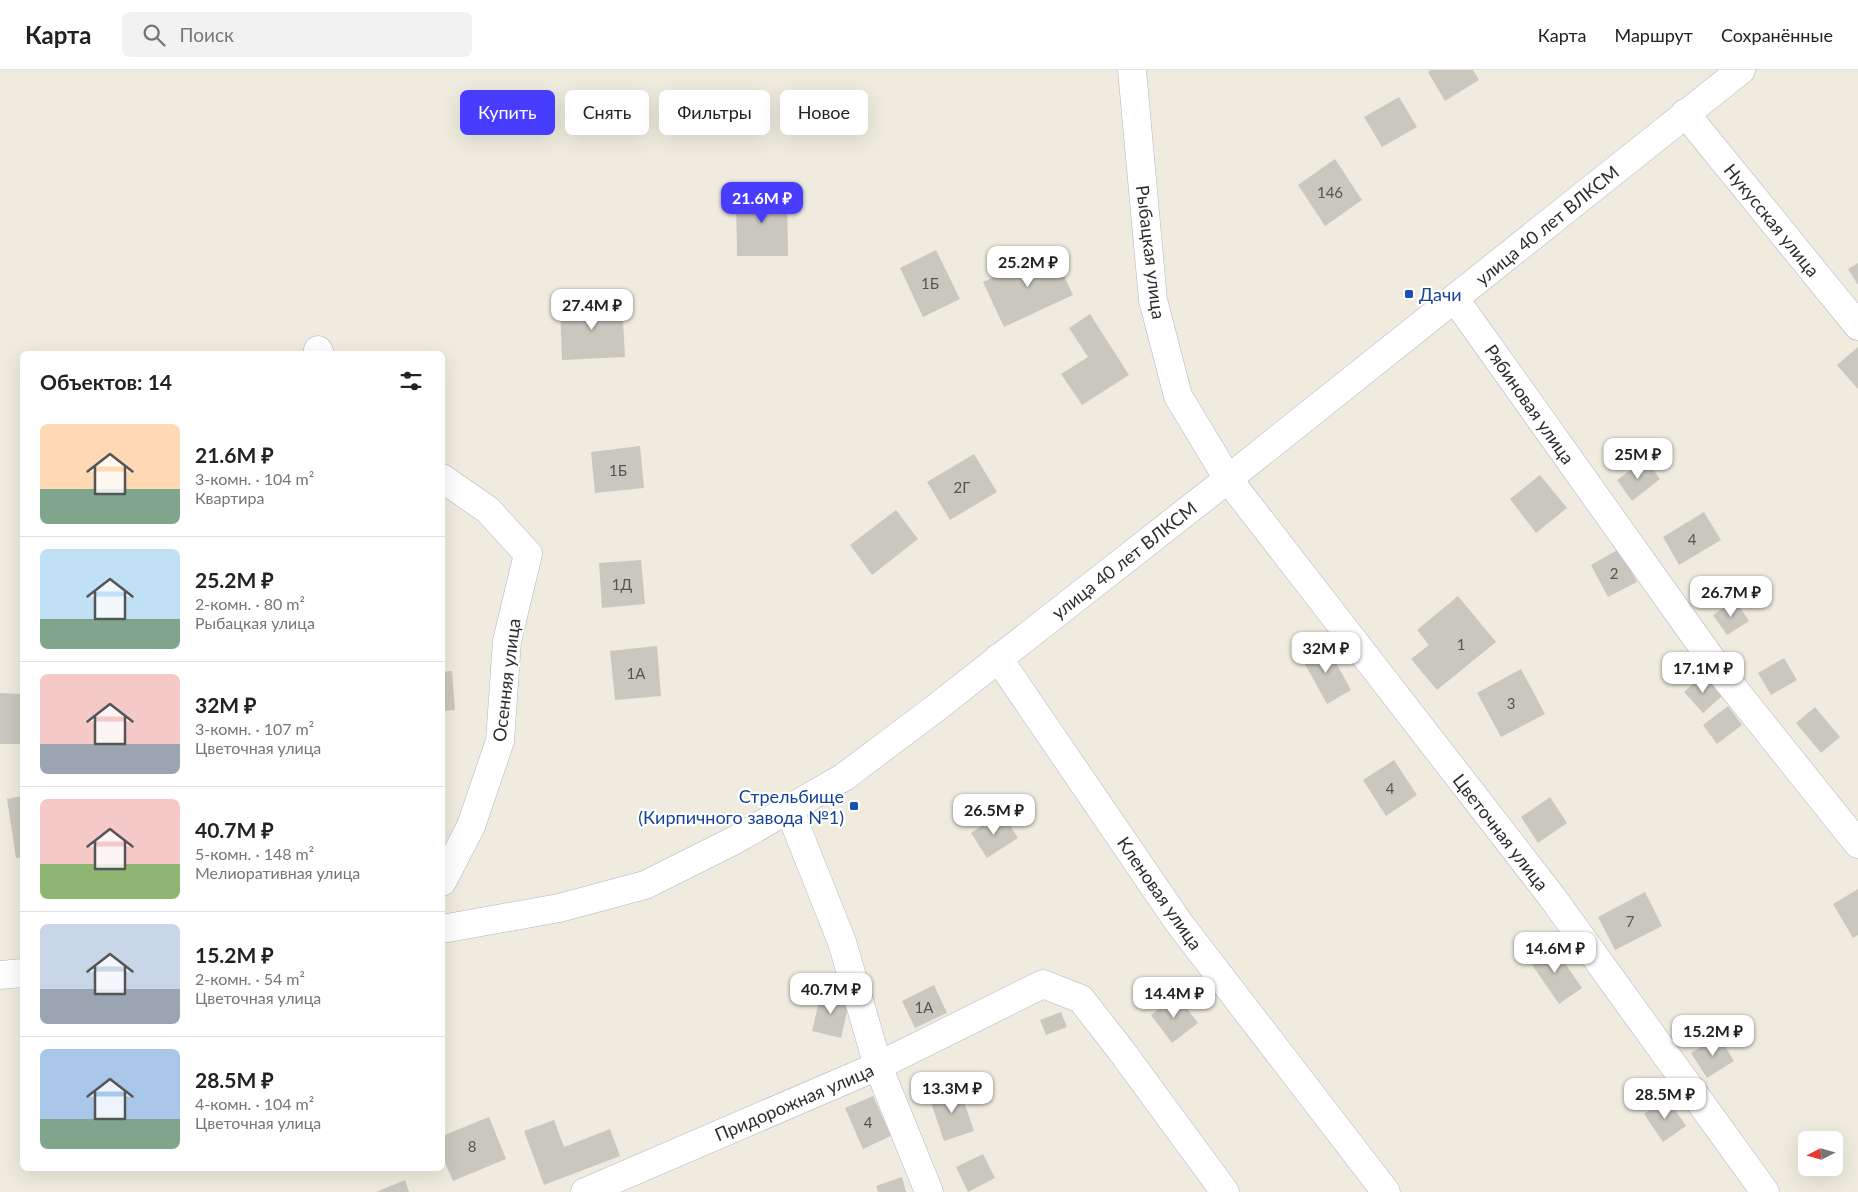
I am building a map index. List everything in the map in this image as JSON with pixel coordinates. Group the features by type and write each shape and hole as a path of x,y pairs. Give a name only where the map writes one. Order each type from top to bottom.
{"street":[{"name":"Рыбацкая улица","path":"1132,70 1153,300 1178,396 1228,479"},
{"name":"улица 40 лет ВЛКСМ","path":"445,928 559,908 645,885 735,840 844,777 1228,479 1741,70"},
{"name":"Нукусская улица","path":"1686,113 1858,326"},
{"name":"Рябиновая улица","path":"1455,298 1722,674 1858,844"},
{"name":"Цветочная улица","path":"1228,479 1552,897 1765,1192"},
{"name":"Осенняя улица","path":"445,480 488,510 528,554 507,641 500,741 471,826 445,876"},
{"name":"Кленовая улица","path":"998,658 1179,923 1386,1192"},
{"path":"789,809 842,942 878,1066 929,1192"},
{"path":"0,975 20,973"},
{"name":"Придорожная улица","path":"585,1192 614,1187 878,1066 1043,984 1081,999 1226,1192"}],"building":[{"path":"1431,70 1473,70 1479,80 1445,101 1428,72"},
{"path":"1399,97 1417,127 1382,147 1364,117"},
{"path":"1335,159 1362,200 1325,226 1298,185"},
{"path":"736,193 787,193 788,256 737,256"},
{"path":"936,250 960,299 923,317 900,268"},
{"path":"1052,250 1073,295 1004,327 983,282"},
{"path":"1858,263 1858,285 1848,269"},
{"path":"622,301 625,357 562,360 560,305"},
{"path":"1090,314 1129,375 1082,405 1061,374 1088,357 1069,328"},
{"path":"1858,347 1858,389 1837,365"},
{"path":"640,446 644,488 595,493 591,452"},
{"path":"974,454 997,492 950,520 927,482"},
{"path":"1645,459 1660,479 1632,501 1617,480"},
{"path":"1540,475 1567,508 1536,533 1510,499"},
{"path":"896,510 918,539 872,575 850,545"},
{"path":"1704,512 1721,540 1679,565 1663,537"},
{"path":"1619,549 1637,582 1608,597 1591,565"},
{"path":"641,560 645,604 602,608 599,563"},
{"path":"1458,596 1496,642 1437,690 1411,659 1429,645 1417,630"},
{"path":"1735,600 1749,621 1727,635 1713,615"},
{"path":"1325,643 1351,690 1327,704 1301,657"},
{"path":"657,646 661,696 615,700 610,651"},
{"path":"1784,658 1797,680 1771,695 1758,673"},
{"path":"1521,669 1545,714 1501,737 1477,693"},
{"path":"452,671 455,710 445,711 445,672"},
{"path":"1703,675 1722,696 1703,713 1684,692"},
{"path":"0,693 20,694 20,744 0,744"},
{"path":"1728,706 1742,725 1717,744 1703,725"},
{"path":"1815,707 1840,737 1821,753 1796,723"},
{"path":"1394,760 1417,795 1386,816 1363,780"},
{"path":"20,796 20,857 16,858 7,799"},
{"path":"1550,797 1567,823 1538,843 1521,817"},
{"path":"1002,813 1018,838 987,858 971,833"},
{"path":"1858,889 1858,935 1853,938 1833,904"},
{"path":"1645,892 1662,926 1615,950 1598,917"},
{"path":"1551,943 1582,988 1559,1004 1528,959"},
{"path":"934,985 947,1013 915,1028 902,1001"},
{"path":"821,993 850,999 841,1038 812,1031"},
{"path":"1177,995 1198,1023 1172,1043 1151,1015"},
{"path":"1061,1012 1067,1027 1046,1035 1040,1020"},
{"path":"1719,1036 1734,1061 1707,1078 1691,1053"},
{"path":"959,1087 974,1131 944,1141 929,1097"},
{"path":"873,1096 891,1136 863,1149 845,1108"},
{"path":"1667,1098 1686,1126 1663,1142 1644,1114"},
{"path":"489,1117 506,1159 453,1181 445,1163 445,1135"},
{"path":"554,1120 564,1147 610,1129 620,1156 544,1185 524,1131"},
{"path":"983,1154 995,1178 968,1192 956,1167"},
{"path":"902,1177 906,1192 878,1192 876,1186"},
{"path":"405,1180 409,1192 376,1192"}],"place":[{"name":"Дачи","path":"1409,294"},
{"name":"Стрельбище (Кирпичного завода №1)","path":"854,806"}]}
